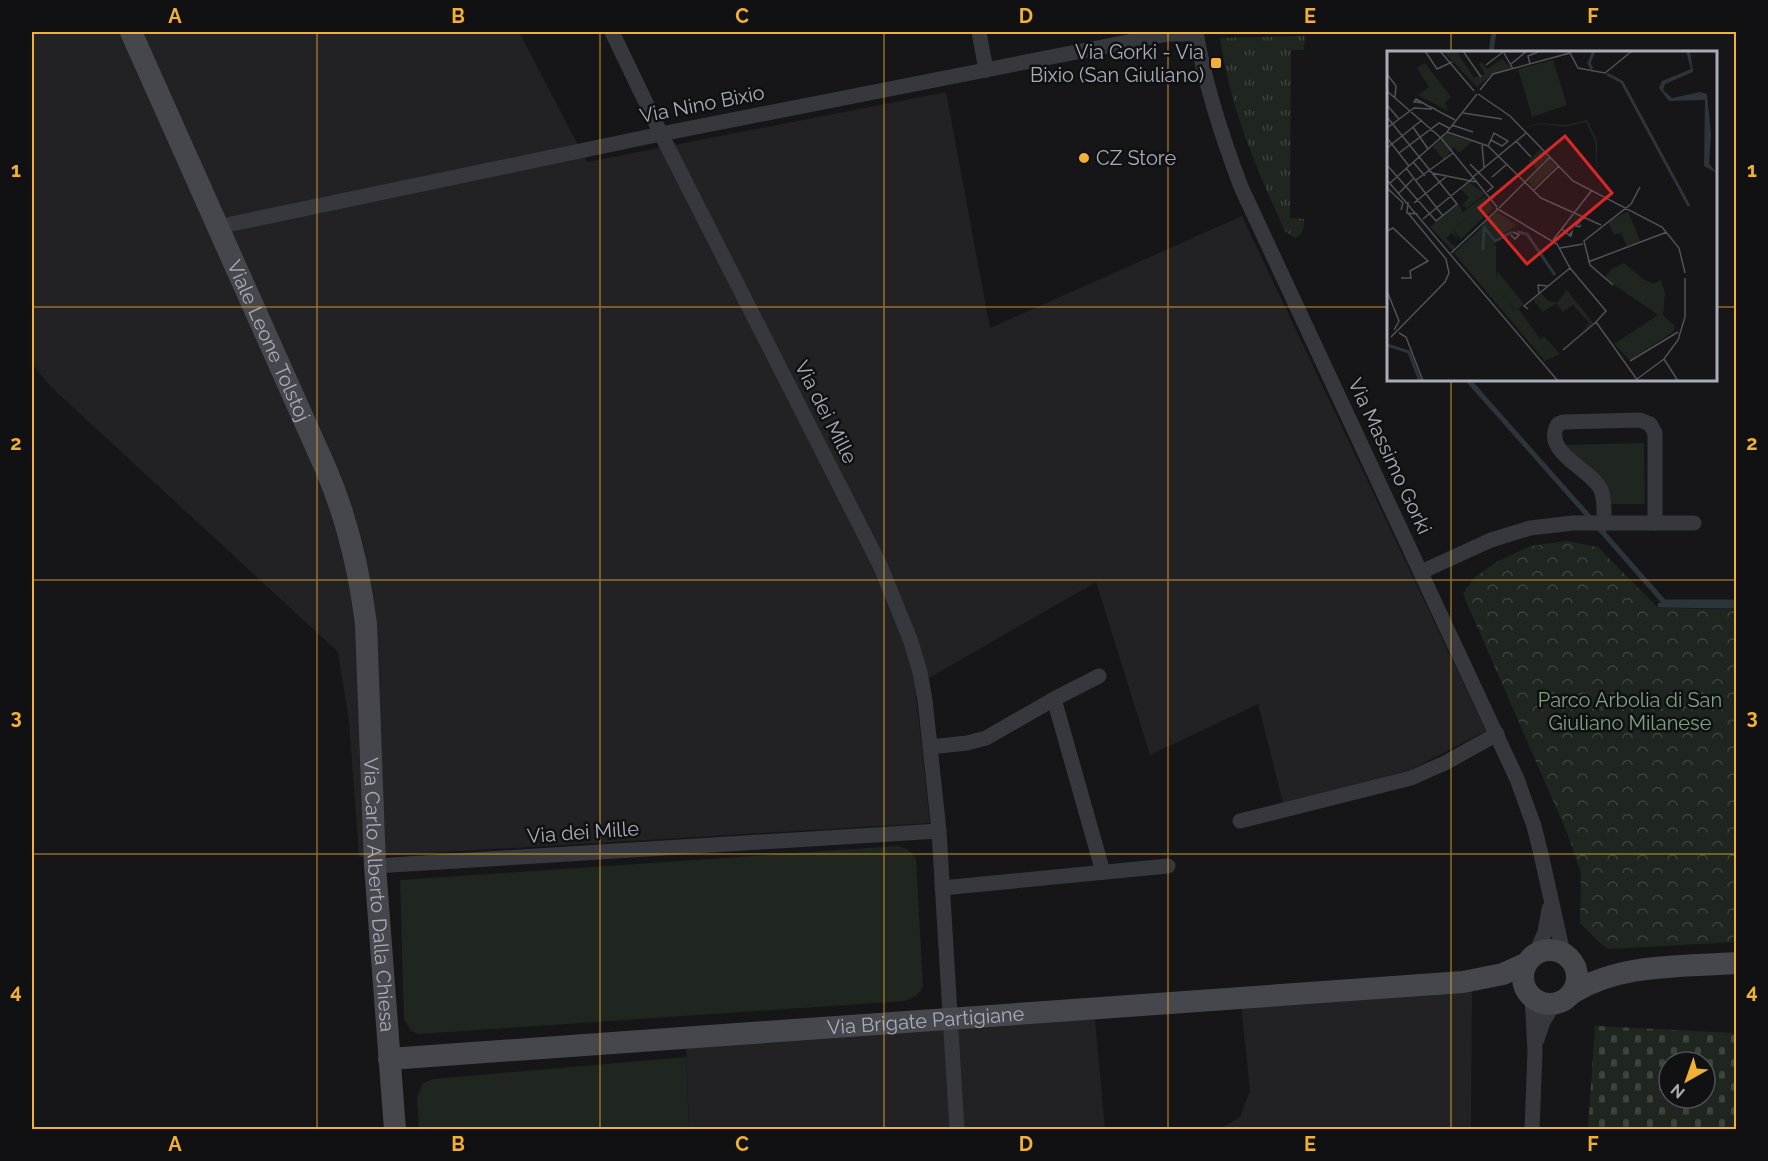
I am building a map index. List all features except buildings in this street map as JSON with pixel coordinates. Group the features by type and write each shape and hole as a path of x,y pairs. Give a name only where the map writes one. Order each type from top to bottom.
{"street":[{"name":"Viale Leone Tolstoj","path":"131,32 322,459 341,508 361,588 368,660"},
{"name":"Via dei Mille","path":"612,32 880,565 910,639 920,672 939,831 957,1130"},
{"path":"979,32 986,70"},
{"name":"Via Nino Bixio","path":"217,227 662,134 1168,34 1196,33"},
{"name":"Via Massimo Gorki","path":"1196,33 1220,127 1241,187 1517,779 1541,854 1550,897 1568,959"},
{"path":"1604,524 1601,490 1558,447 1555,432 1558,424 1640,420 1650,424 1655,433 1655,523"},
{"path":"1421,572 1509,533 1530,528 1573,524 1694,523"},
{"name":"Via Carlo Alberto Dalla Chiesa","path":"368,660 375,866 395,1130"},
{"path":"930,747 967,743 986,738 1099,676"},
{"path":"1054,699 1103,872"},
{"path":"1240,821 1411,778 1497,734"},
{"name":"Via dei Mille","path":"375,866 939,831"},
{"path":"942,888 1168,866"},
{"name":"Via Massimo Gorki","path":"1531,959 1545,932 1550,897"},
{"path":"1640,970 1598,968 1568,959 1555,950 1545,950 1531,959 1522,973 1523,983 1537,998 1562,1002 1572,993 1607,976 1640,970 1737,963"},
{"name":"Via Brigate Partigiane","path":"389,1059 1463,982 1503,974 1531,959"},
{"path":"1568,959 1577,976 1576,986 1572,993"},
{"name":"Via Brigate Partigiane","path":"1463,982 1502,986 1537,998"},
{"path":"1532,1130 1537,998"},
{"path":"1535,1051 1539,1032 1537,998"}],"shaded area":[{"path":"32,32 519,32 587,162 946,92 990,328 1242,216 1486,731 1410,770 1283,803 1258,704 1150,755 1096,582 915,686 930,823 359,857 349,722 338,652 51,387 32,364"},
{"path":"1472,988 1471,1129 1218,1130 1240,1117 1250,1091 1241,1005"},
{"path":"1095,1019 1105,1129 689,1129 686,1043"}],"green space":[{"path":"1305,36 1304,50 1291,50 1290,218 1304,219 1303,230 1295,238 1285,231 1245,137 1230,89 1220,38"},
{"path":"1644,443 1645,504 1609,504 1563,445"},
{"name":"Parco Arbolia di San Giuliano Milanese","path":"1567,541 1598,547 1658,608 1736,609 1736,942 1608,949 1580,923 1581,873 1568,835 1463,594 1475,577 1498,561 1531,546"},
{"path":"898,846 907,849 916,858 923,987 911,999 418,1034 411,1031 404,1019 400,880"},
{"path":"1595,1026 1736,1033 1736,1129 1588,1129"},
{"path":"686,1057 689,1129 419,1129 417,1098 423,1083 433,1079"}],"waterway":[{"path":"1491,51 1494,32"},
{"path":"1469,381 1592,520"},
{"path":"1598,527 1664,602 1736,602"},
{"path":"1660,605 1736,606"}],"place":[{"name":"Via Gorki - Via Bixio (San Giuliano)","path":"1216,63"},
{"name":"CZ Store","path":"1084,158"}]}
